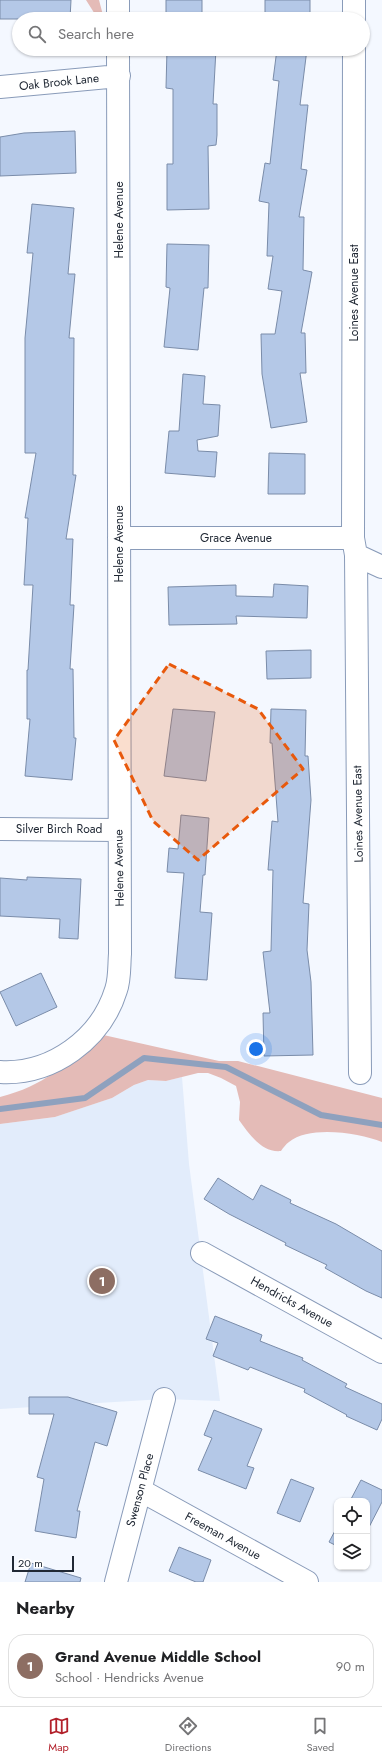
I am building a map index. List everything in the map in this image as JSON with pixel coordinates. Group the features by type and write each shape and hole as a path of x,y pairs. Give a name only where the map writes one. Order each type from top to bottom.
{"street":[{"path":"118,0 118,12"},
{"path":"354,0 354,12"},
{"name":"Helene Avenue","path":"0,1072 40,1067 74,1050 93,1033 104,1017 117,989 120,954 118,56"},
{"name":"Loines Avenue East","path":"354,56 355,547 360,1073"},
{"name":"Oak Brook Lane","path":"0,87 118,76"},
{"name":"Grace Avenue","path":"119,538 355,547 382,567"},
{"name":"Silver Birch Road","path":"0,829 119,830"},
{"name":"Hendricks Avenue","path":"202,1253 382,1352"},
{"name":"Swenson Place","path":"116,1582 164,1399"},
{"name":"Freeman Avenue","path":"140,1490 307,1582"}],"highlighted area":[{"path":"169,664 258,709 303,769 198,860 153,821 114,740"}],"shaded area":[{"path":"86,0 99,0 102,12 94,12"},
{"path":"99,1034 219,1061 238,1061 382,1098 382,1142 361,1136 335,1132 322,1132 298,1137 288,1143 281,1151 268,1149 257,1142 239,1120 240,1102 236,1086 208,1073 198,1073 166,1081 148,1080 134,1085 112,1098 55,1117 0,1124 0,1097 30,1087 54,1073"},
{"path":"182,1077 189,1164 220,1401 164,1399 0,1409 0,1124 55,1117 112,1098 134,1085 148,1080 166,1081"}],"building":[{"path":"0,0 71,0 70,12 12,12 12,19 0,19"},
{"path":"166,0 202,0 202,12 166,12"},
{"path":"265,0 310,0 310,12 265,12"},
{"path":"167,56 216,56 213,104 217,104 217,135 216,145 208,146 209,209 167,210 167,164 173,164 173,89 166,88"},
{"path":"276,56 306,56 300,105 308,105 301,169 307,170 299,217 304,217 303,270 312,272 301,333 305,333 306,373 300,373 307,422 271,428 262,374 261,334 275,334 282,291 268,289 273,256 267,256 269,203 259,201 265,163 270,164 279,81 273,80"},
{"path":"75,131 76,173 0,176 0,137 24,133"},
{"path":"32,204 74,208 68,274 75,274 69,338 74,338 73,475 76,475 66,539 73,539 70,605 74,605 70,669 73,669 74,738 76,738 72,780 25,776 30,719 27,719 27,670 33,585 24,585 28,518 25,518 36,453 25,453 25,338 33,253 27,253"},
{"path":"167,244 209,245 208,288 204,288 198,350 164,347 170,288 166,287"},
{"path":"183,374 205,376 203,404 220,405 218,436 197,440 198,451 217,452 215,477 165,473 169,431 179,431"},
{"path":"269,453 305,454 305,494 268,494"},
{"path":"274,584 308,586 307,618 236,616 237,624 169,625 168,587 236,585 236,596 273,597"},
{"path":"311,650 311,678 267,679 266,651"},
{"path":"173,709 215,712 206,781 164,776"},
{"path":"271,709 306,710 305,756 308,756 311,800 303,903 309,904 307,950 311,982 313,1055 264,1056 263,1013 270,1013 263,952 271,951 273,870 268,870 272,821 278,822 272,743 270,743"},
{"path":"181,815 209,818 205,875 203,875 200,912 212,913 207,980 175,978 184,873 167,872 169,848 178,849"},
{"path":"27,877 81,879 78,939 59,938 60,919 0,916 0,878 27,880"},
{"path":"41,973 57,1007 16,1026 0,992"},
{"path":"218,1178 253,1200 261,1185 291,1200 290,1203 336,1224 382,1251 382,1298 366,1291 325,1268 327,1265 285,1245 286,1243 229,1214 204,1199"},
{"path":"215,1316 262,1335 260,1341 303,1358 302,1360 347,1384 345,1387 382,1404 382,1419 377,1430 346,1416 347,1415 304,1392 305,1389 250,1367 248,1370 213,1356 218,1343 206,1339"},
{"path":"29,1397 68,1397 117,1412 107,1446 95,1442 77,1511 80,1511 76,1538 35,1531 44,1479 37,1477 54,1414 29,1414"},
{"path":"214,1410 262,1429 247,1466 254,1468 246,1489 198,1470 212,1438 204,1435"},
{"path":"291,1479 314,1488 300,1522 277,1513"},
{"path":"361,1480 382,1490 382,1502 370,1525 370,1498 352,1498"},
{"path":"334,1533 334,1544 329,1542"},
{"path":"179,1547 211,1560 203,1582 196,1582 169,1571"},
{"path":"31,1563 81,1578 80,1582 25,1582"}],"waterway":[{"path":"0,1109 85,1098 144,1058 226,1067 321,1115 382,1125"}],"place":[{"name":"Grand Avenue Middle School","path":"102,1281"}]}
